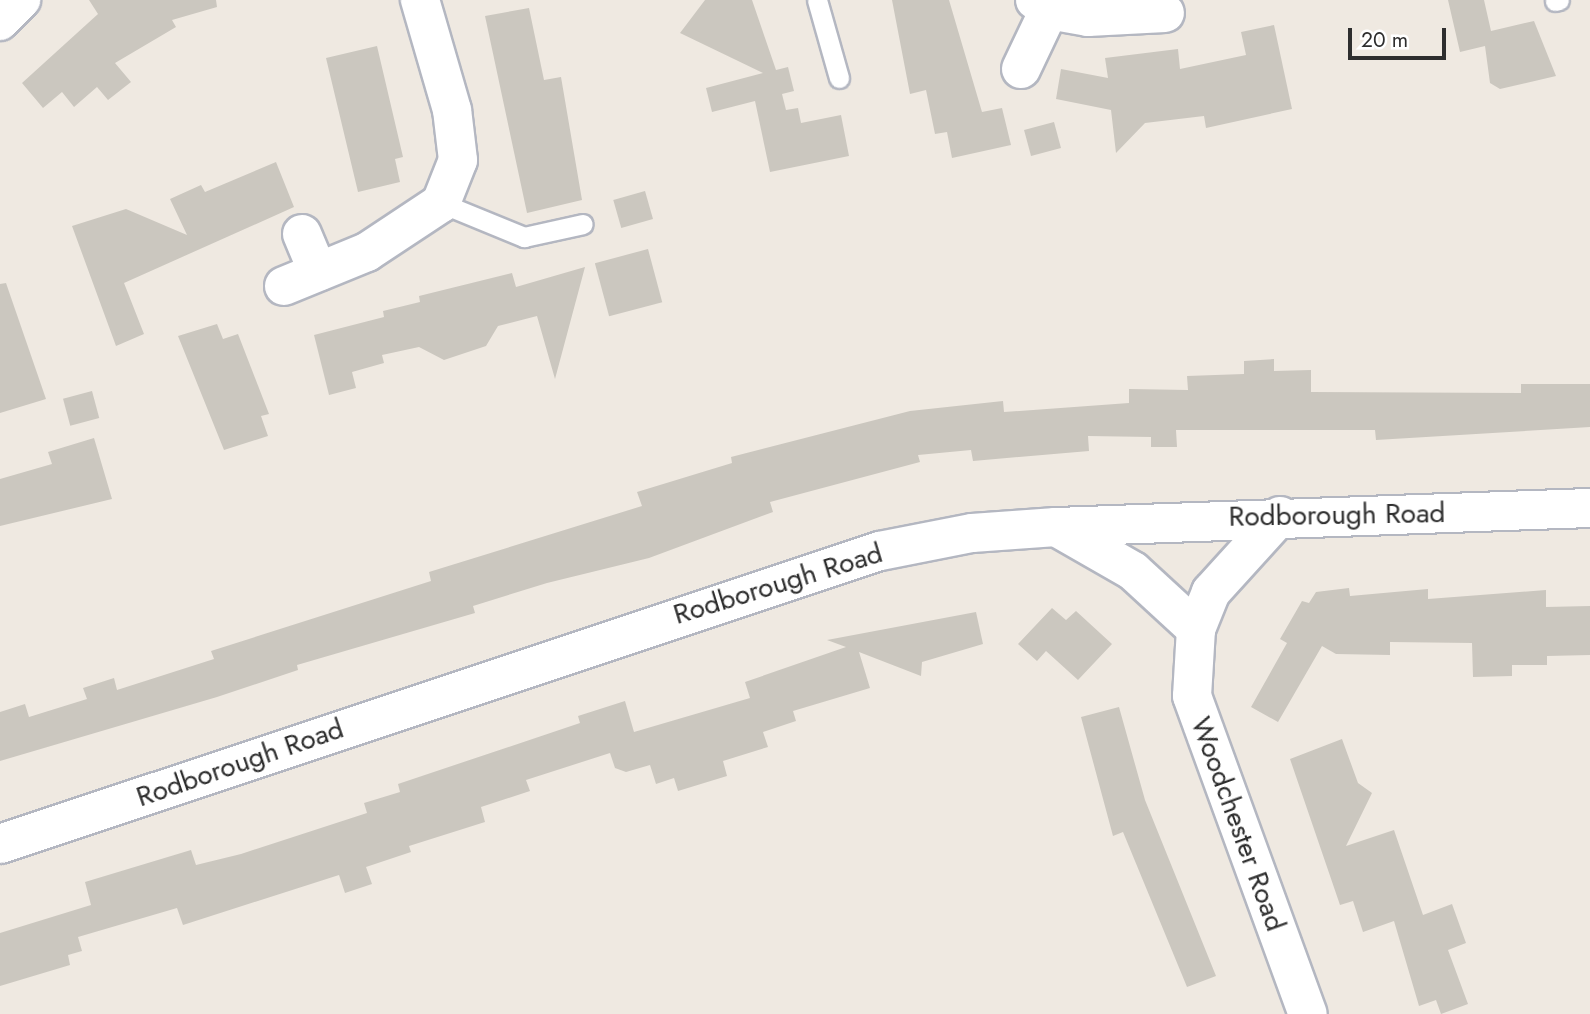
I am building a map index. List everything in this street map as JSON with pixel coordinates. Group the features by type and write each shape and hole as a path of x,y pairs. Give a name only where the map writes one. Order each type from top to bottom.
{"street":[{"path":"0,21 21,0"},
{"path":"302,234 301,279 367,252 441,203 458,160 452,110 420,0"},
{"path":"1021,69 1042,5 1088,17 1164,13"},
{"name":"Rodborough Road","path":"0,844 766,584 880,551 972,533 1056,527 1280,516 1590,508"},
{"name":"Woodchester Road","path":"1280,516 1211,592 1196,629 1192,696 1308,1014"},
{"path":"1056,527 1133,570 1196,629"}],"lane":[{"path":"817,0 839,78"},
{"path":"441,203 524,237 583,225"}],"building":[{"path":"89,0 216,0 217,7 172,20 176,27 115,63 131,82 108,100 97,87 74,107 62,92 43,108 22,83 98,14"},
{"path":"705,0 752,0 776,70 788,67 794,91 782,94 786,110 798,108 801,123 841,115 849,156 770,172 755,101 712,112 706,88 763,73 680,33"},
{"path":"892,0 949,0 982,112 1002,108 1011,145 952,158 947,132 935,134 926,90 910,94"},
{"path":"1448,0 1484,0 1491,31 1534,21 1556,76 1500,89 1490,83 1485,46 1460,52"},
{"path":"529,8 544,80 561,77 582,200 527,213 485,16"},
{"path":"1274,25 1292,109 1206,128 1204,116 1145,123 1116,153 1111,110 1056,99 1061,69 1108,78 1105,58 1178,49 1180,69 1246,55 1241,32"},
{"path":"377,46 403,157 395,159 400,182 358,192 326,58"},
{"path":"1054,122 1061,148 1031,156 1024,130"},
{"path":"276,162 294,207 124,283 144,334 116,346 72,226 126,209 187,235 170,199 201,185 205,192"},
{"path":"645,191 653,219 621,228 613,200"},
{"path":"648,249 662,302 609,316 595,263"},
{"path":"585,267 555,379 537,316 498,326 486,346 444,360 419,347 382,355 384,363 352,372 356,388 329,395 314,335 384,317 383,311 420,302 419,296 512,273 516,287"},
{"path":"6,283 46,399 0,413 0,284"},
{"path":"217,324 223,339 238,334 269,414 261,416 268,436 224,450 178,336"},
{"path":"1274,359 1274,371 1311,370 1311,392 1521,393 1521,384 1590,384 1590,427 1376,440 1375,430 1176,430 1177,447 1151,447 1151,437 1088,436 1089,451 973,461 971,450 918,455 920,462 770,502 773,512 649,558 547,583 473,606 475,613 297,665 298,670 217,697 0,761 0,712 25,704 29,717 87,699 83,688 114,678 117,690 214,659 211,651 431,581 429,572 642,506 637,492 732,463 731,457 910,411 1003,401 1004,412 1129,403 1129,389 1188,390 1187,376 1244,374 1244,361"},
{"path":"92,391 99,418 70,426 63,399"},
{"path":"94,438 112,499 0,526 0,479 52,464 48,452"},
{"path":"1349,588 1350,596 1428,589 1428,599 1546,590 1546,607 1590,606 1590,655 1547,656 1547,665 1512,665 1512,676 1473,677 1472,643 1390,642 1390,655 1336,654 1322,646 1278,722 1251,707 1287,643 1280,639 1302,601 1309,603 1316,592"},
{"path":"1052,608 1066,620 1076,611 1112,644 1078,680 1046,651 1037,661 1018,644"},
{"path":"976,612 983,644 922,662 921,676 859,652 870,688 793,711 796,721 763,732 768,747 723,761 727,776 678,791 674,778 656,784 650,765 626,772 615,768 610,753 526,780 530,791 481,807 485,822 409,846 411,852 366,867 372,884 345,893 339,875 183,925 177,908 78,937 82,951 68,955 70,965 0,986 0,933 91,905 85,882 191,850 196,865 241,854 367,813 364,803 400,792 398,784 580,723 578,716 625,701 634,732 750,698 745,682 846,647 827,640"},
{"path":"1119,707 1145,800 1216,976 1187,987 1123,832 1113,836 1081,717"},
{"path":"1342,739 1358,783 1372,793 1346,846 1394,830 1423,915 1452,904 1466,943 1448,950 1468,1004 1441,1014 1436,1000 1419,1006 1394,921 1363,932 1353,901 1340,905 1290,759"}]}
